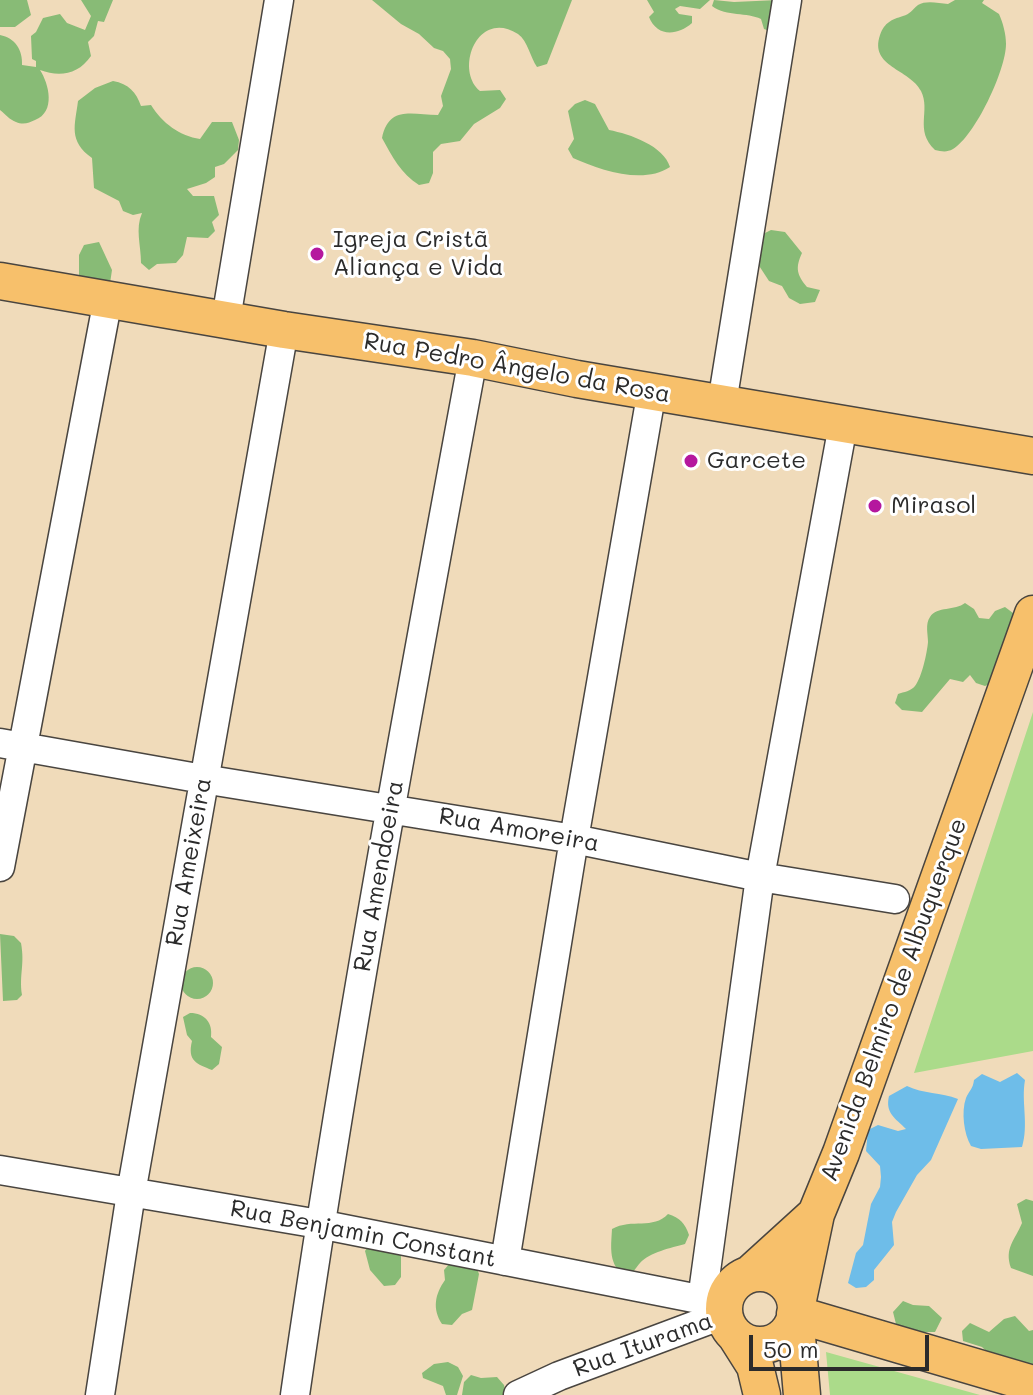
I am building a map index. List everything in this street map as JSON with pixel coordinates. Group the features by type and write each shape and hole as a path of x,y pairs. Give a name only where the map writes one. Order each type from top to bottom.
{"main road":[{"name":"Rua Pedro Ângelo da Rosa","path":"0,281 284,330 473,358 1033,456"},
{"name":"Avenida Belmiro de Albuquerque","path":"802,1395 795,1314 816,1214 1023,673 1033,614"},
{"path":"762,1395 755,1366 722,1313 729,1291 738,1281 750,1274 816,1214"},
{"path":"722,1313 751,1344 776,1341 789,1330 796,1304 787,1286 770,1275 750,1274"},
{"path":"795,1314 1033,1384"}],"street":[{"path":"226,319 279,0"},
{"path":"722,403 787,0"},
{"path":"0,867 12,745 108,299"},
{"name":"Rua Ameixeira","path":"100,1395 131,1193 284,330"},
{"name":"Rua Amendoeira","path":"295,1395 319,1224 390,808 473,358"},
{"path":"505,1261 652,390"},
{"path":"722,1313 760,877 843,425"},
{"name":"Rua Amoreira","path":"12,745 574,839 760,877 895,899"},
{"name":"Rua Benjamin Constant","path":"0,1170 319,1224 505,1261 722,1313"},
{"name":"Rua Iturama","path":"518,1395 560,1385 722,1313"}],"green space":[{"path":"0,0 27,0 31,15 15,27 0,27"},
{"path":"81,0 113,0 104,22 98,21 94,36 88,42 91,56 68,73 40,70 48,90 46,111 28,123 14,121 0,110 0,35 17,46 22,65 36,67 36,61 32,59 31,36 43,18 60,14 67,23 85,30 91,16"},
{"path":"372,0 572,0 547,64 537,67 524,41 518,34 504,28 492,29 474,44 469,69 473,81 480,91 500,90 506,99 500,108 474,124 460,141 441,144 433,152 433,173 429,183 419,185 402,170 382,138 390,120 396,116 438,115 451,69 450,59"},
{"path":"647,0 710,0 700,9 680,6 675,9 679,14 692,16 692,23 668,32 653,24 649,17 654,12"},
{"path":"714,0 778,0 773,27 767,30 761,19 718,9 712,6"},
{"path":"955,0 984,0 982,3 999,14 1006,44 995,85 971,131 953,149 944,151 935,150 925,135 921,91 908,77 885,61 878,46 882,31 892,20 907,14 921,3 948,4"},
{"path":"113,81 128,87 141,106 151,105 166,123 185,135 200,139 212,122 232,122 239,140 238,150 224,164 215,167 215,177 187,189 193,196 214,196 219,215 212,222 215,231 208,238 187,237 183,255 176,263 157,264 149,270 141,263 139,231 142,213 133,215 123,211 119,201 94,188 92,158 76,139 78,101 95,88"},
{"path":"585,100 595,104 609,130 654,147 670,167 647,175 622,174 573,158 568,149 574,139 568,111"},
{"path":"771,230 785,232 802,253 798,271 807,287 820,290 815,302 800,304 789,298 782,286 769,281 754,258 759,236"},
{"path":"99,242 112,270 109,290 79,277 79,255 84,245"},
{"path":"965,603 974,609 979,618 989,619 995,611 1005,607 1013,613 1014,623 996,661 995,682 985,686 976,683 970,675 963,682 950,679 922,712 902,710 895,703 898,694 913,688 920,677 927,652 928,620 937,611"},
{"path":"1033,712 1033,1051 914,1073"},
{"path":"0,934 14,936 21,943 22,995 17,1000 3,1001"},
{"path":"197,967 208,972 213,983 208,994 197,999 186,994 181,983 186,972"},
{"path":"190,1013 207,1020 211,1037 222,1047 219,1064 212,1070 192,1057 192,1041 187,1035 183,1017"},
{"path":"1026,1199 1033,1201 1033,1276 1011,1268 1009,1261 1011,1244 1022,1223 1017,1204"},
{"path":"668,1214 686,1227 689,1235 685,1244 649,1256 626,1277 613,1262 612,1229 627,1224 656,1222"},
{"path":"371,1242 390,1245 401,1256 401,1277 395,1285 384,1286 370,1270 365,1251"},
{"path":"450,1263 477,1269 479,1274 472,1310 462,1314 452,1325 442,1324 436,1307 437,1296 445,1280 444,1270"},
{"path":"903,1301 929,1306 942,1318 935,1332 916,1334 896,1324 893,1312"},
{"path":"1015,1316 1029,1331 1033,1330 1033,1366 998,1363 982,1347 963,1341 962,1331 970,1323 989,1332 1004,1319"},
{"path":"826,1352 980,1395 830,1395"},
{"path":"448,1362 458,1367 463,1376 457,1395 446,1395 443,1386 423,1378 422,1373 434,1364"},
{"path":"471,1375 497,1377 504,1385 506,1395 462,1395 464,1382"}],"water":[{"path":"1017,1073 1025,1080 1022,1147 981,1149 971,1146 965,1129 964,1110 974,1080 982,1074 1000,1082"},
{"path":"907,1086 958,1099 931,1160 917,1175 896,1212 892,1222 894,1245 874,1270 874,1280 866,1287 856,1288 848,1283 856,1253 863,1245 871,1204 880,1187 881,1177 880,1166 866,1151 868,1130 878,1125 898,1131 906,1129 892,1115 888,1102 889,1096"}],"place":[{"name":"Igreja Cristã Aliança e Vida","path":"317,254"},
{"name":"Garcete","path":"691,461"},
{"name":"Mirasol","path":"875,506"}]}
